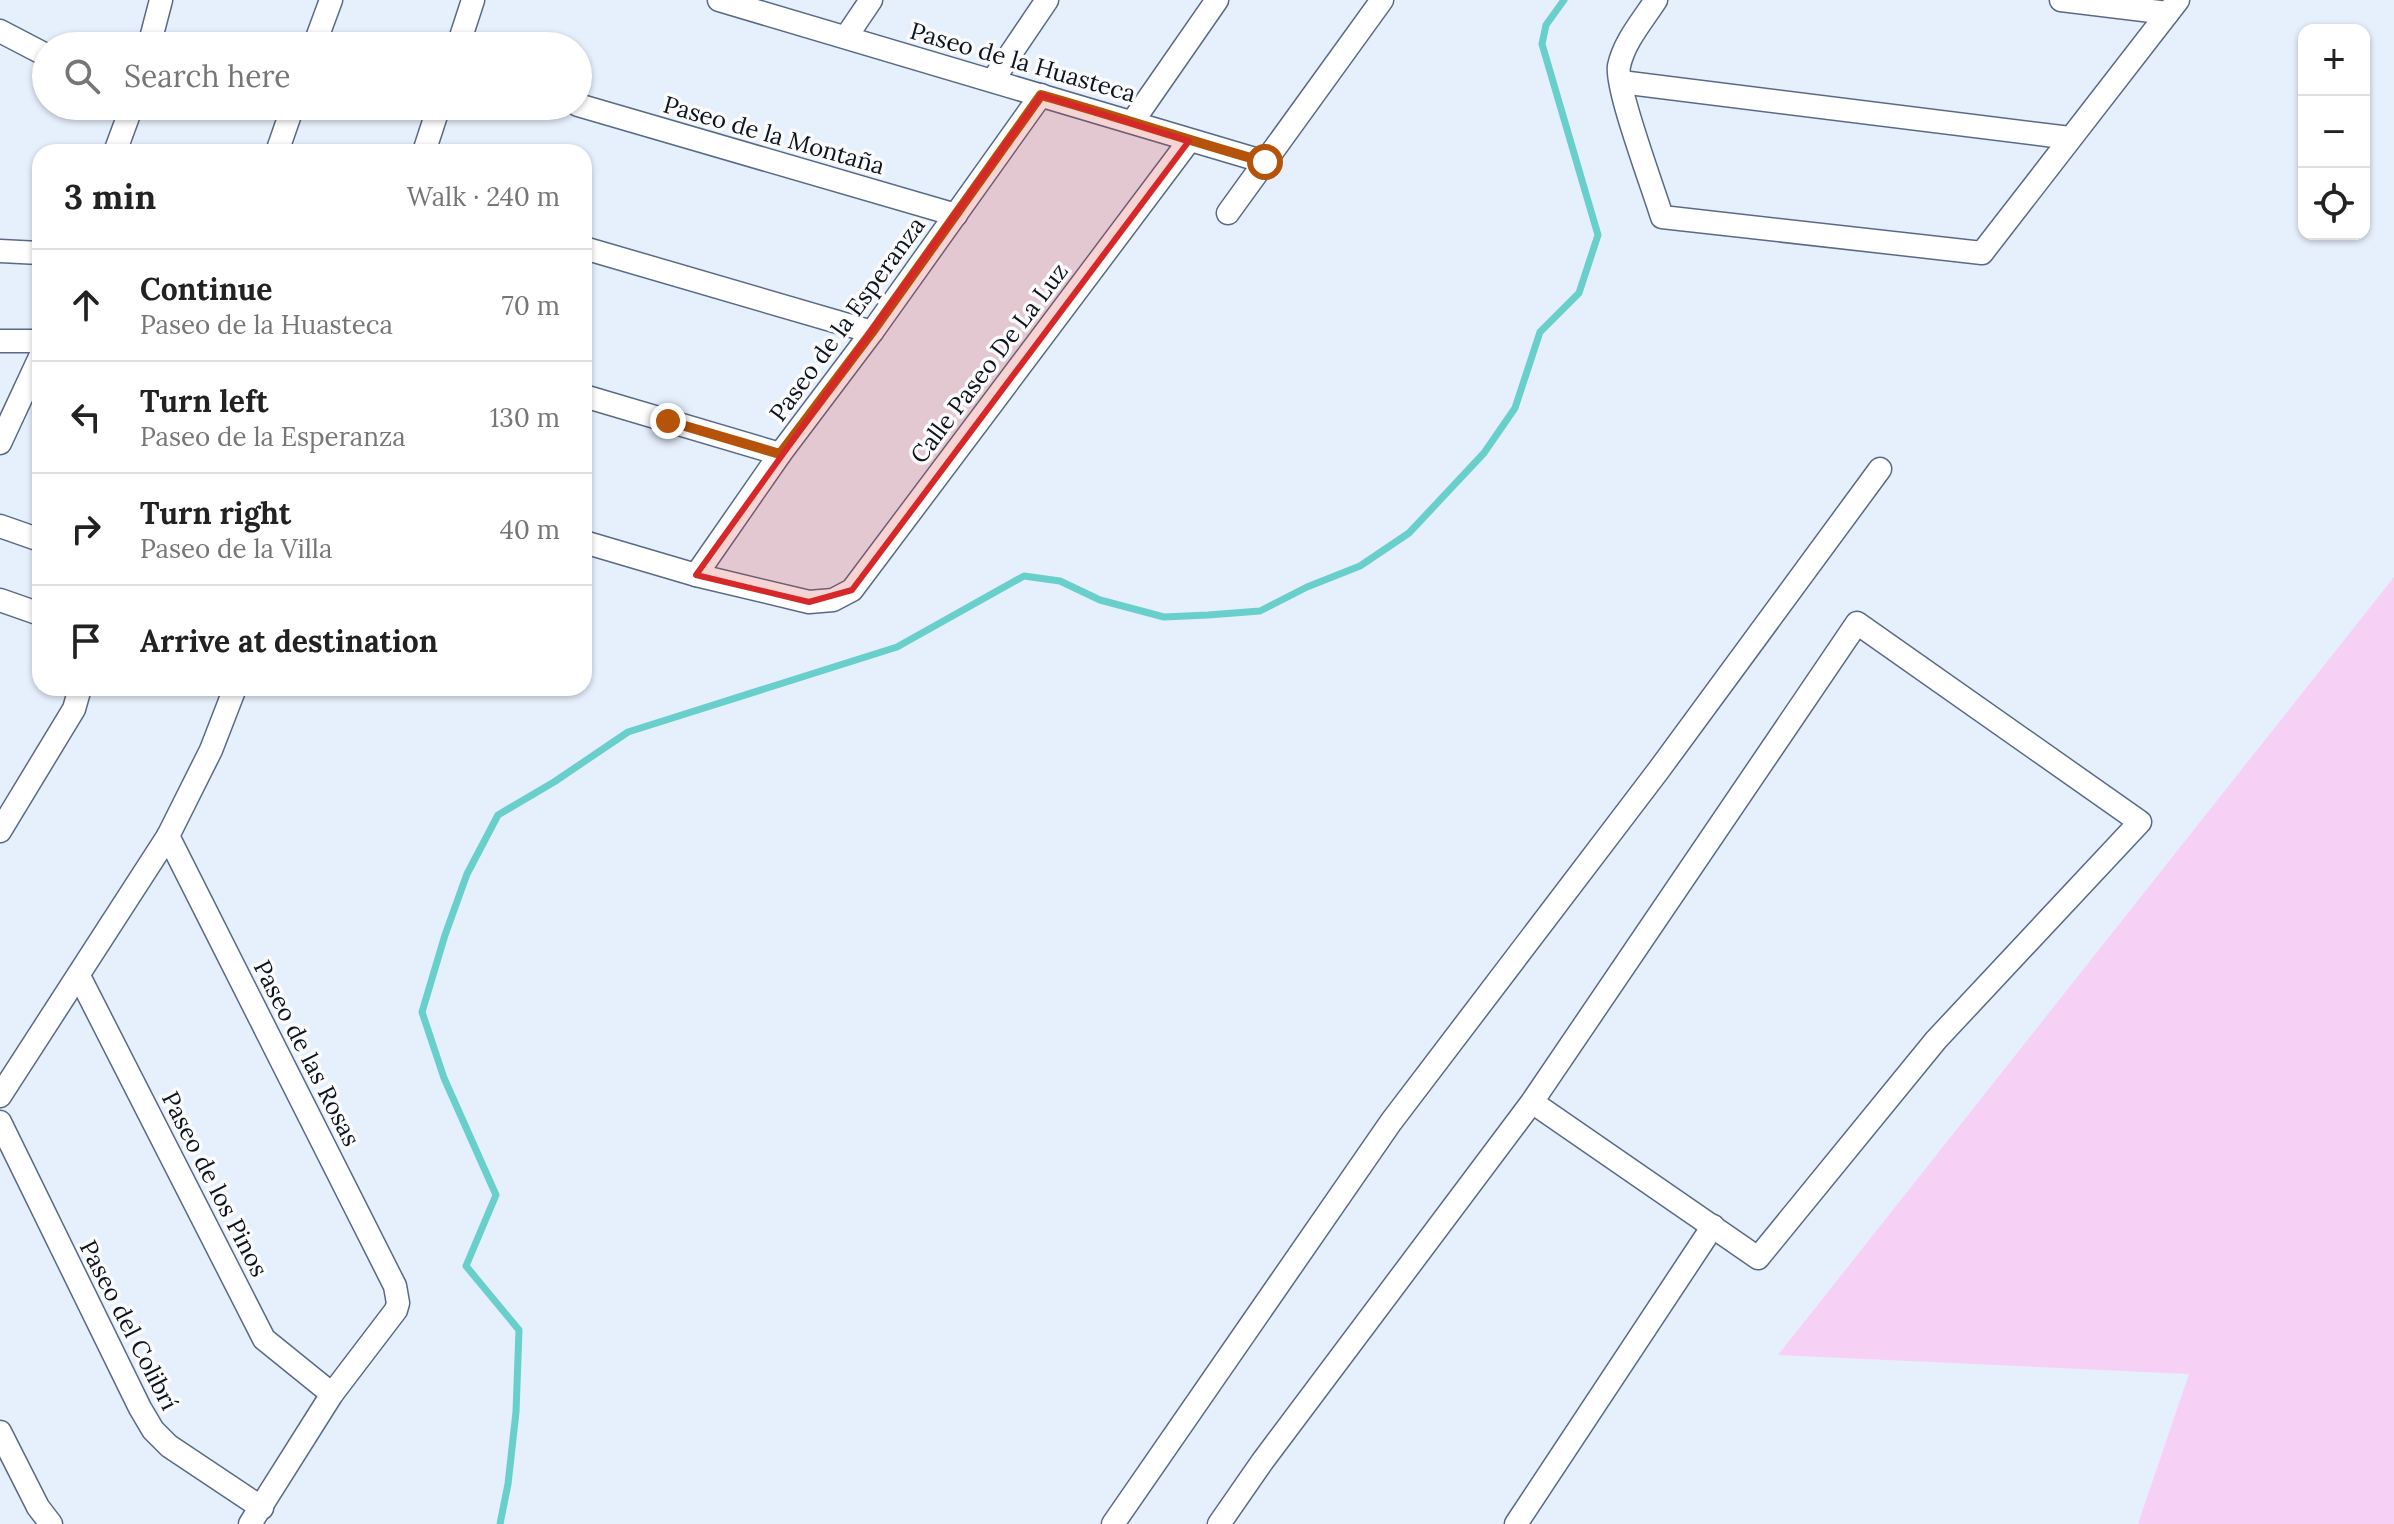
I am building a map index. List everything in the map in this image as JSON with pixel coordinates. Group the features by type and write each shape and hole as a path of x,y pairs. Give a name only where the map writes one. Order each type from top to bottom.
{"street":[{"path":"153,32 161,0"},
{"path":"319,32 331,0"},
{"path":"463,32 473,0"},
{"name":"Paseo de la Huasteca","path":"719,0 1265,162"},
{"path":"846,37 871,0"},
{"path":"993,80 1047,0"},
{"path":"1133,121 1217,0"},
{"path":"1228,213 1382,0"},
{"path":"1656,0 1632,36 1619,66 1621,82 1662,217 1982,253 2173,6"},
{"path":"2061,0 2173,6"},
{"path":"0,31 32,48"},
{"path":"1621,82 2070,138"},
{"name":"Paseo de la Esperanza","path":"696,575 780,454 872,332 1041,95"},
{"name":"Paseo de la Montaña","path":"592,109 956,215"},
{"path":"118,144 127,120"},
{"path":"280,144 288,120"},
{"path":"427,144 434,120"},
{"name":"Calle Paseo De La Luz","path":"696,575 809,602 842,597 852,590 1189,141"},
{"path":"592,250 872,332"},
{"path":"0,251 32,253"},
{"path":"0,341 32,341"},
{"path":"2,434 32,373"},
{"path":"592,398 780,454"},
{"path":"1113,1524 1391,1122 1658,771 1880,469"},
{"path":"0,526 32,537"},
{"path":"592,544 696,575"},
{"path":"0,600 32,611"},
{"path":"1219,1524 1532,1102 1857,623 2140,822 1936,1040 1758,1258 1532,1102"},
{"path":"0,831 74,709 78,696"},
{"path":"0,1096 168,836 211,750 232,696"},
{"name":"Paseo de las Rosas","path":"168,836 395,1286 396,1310 332,1394"},
{"name":"Paseo de los Pinos","path":"79,976 264,1339 332,1394"},
{"name":"Paseo del Colibrí","path":"0,1122 153,1430 256,1516"},
{"path":"1516,1524 1713,1226"},
{"path":"256,1516 332,1394"},
{"path":"0,1432 38,1507 51,1524"}],"highlighted area":[{"path":"1041,95 1189,141 852,590 809,602 696,575"}],"shaded area":[{"path":"2394,577 2394,1524 2138,1524 2189,1374 1778,1355"}],"waterway":[{"path":"500,1524 516,1412 519,1330 466,1266 496,1195 444,1078 422,1012 467,874 498,815 628,732 897,647 1024,576 1060,581 1100,600 1164,617 1260,611 1307,587 1360,566 1409,533 1484,453 1515,408 1540,332 1579,293 1598,235 1542,44 1546,25 1564,0"}],"route":[{"path":"668,421 780,454 872,332 1041,95 1265,162"}]}
